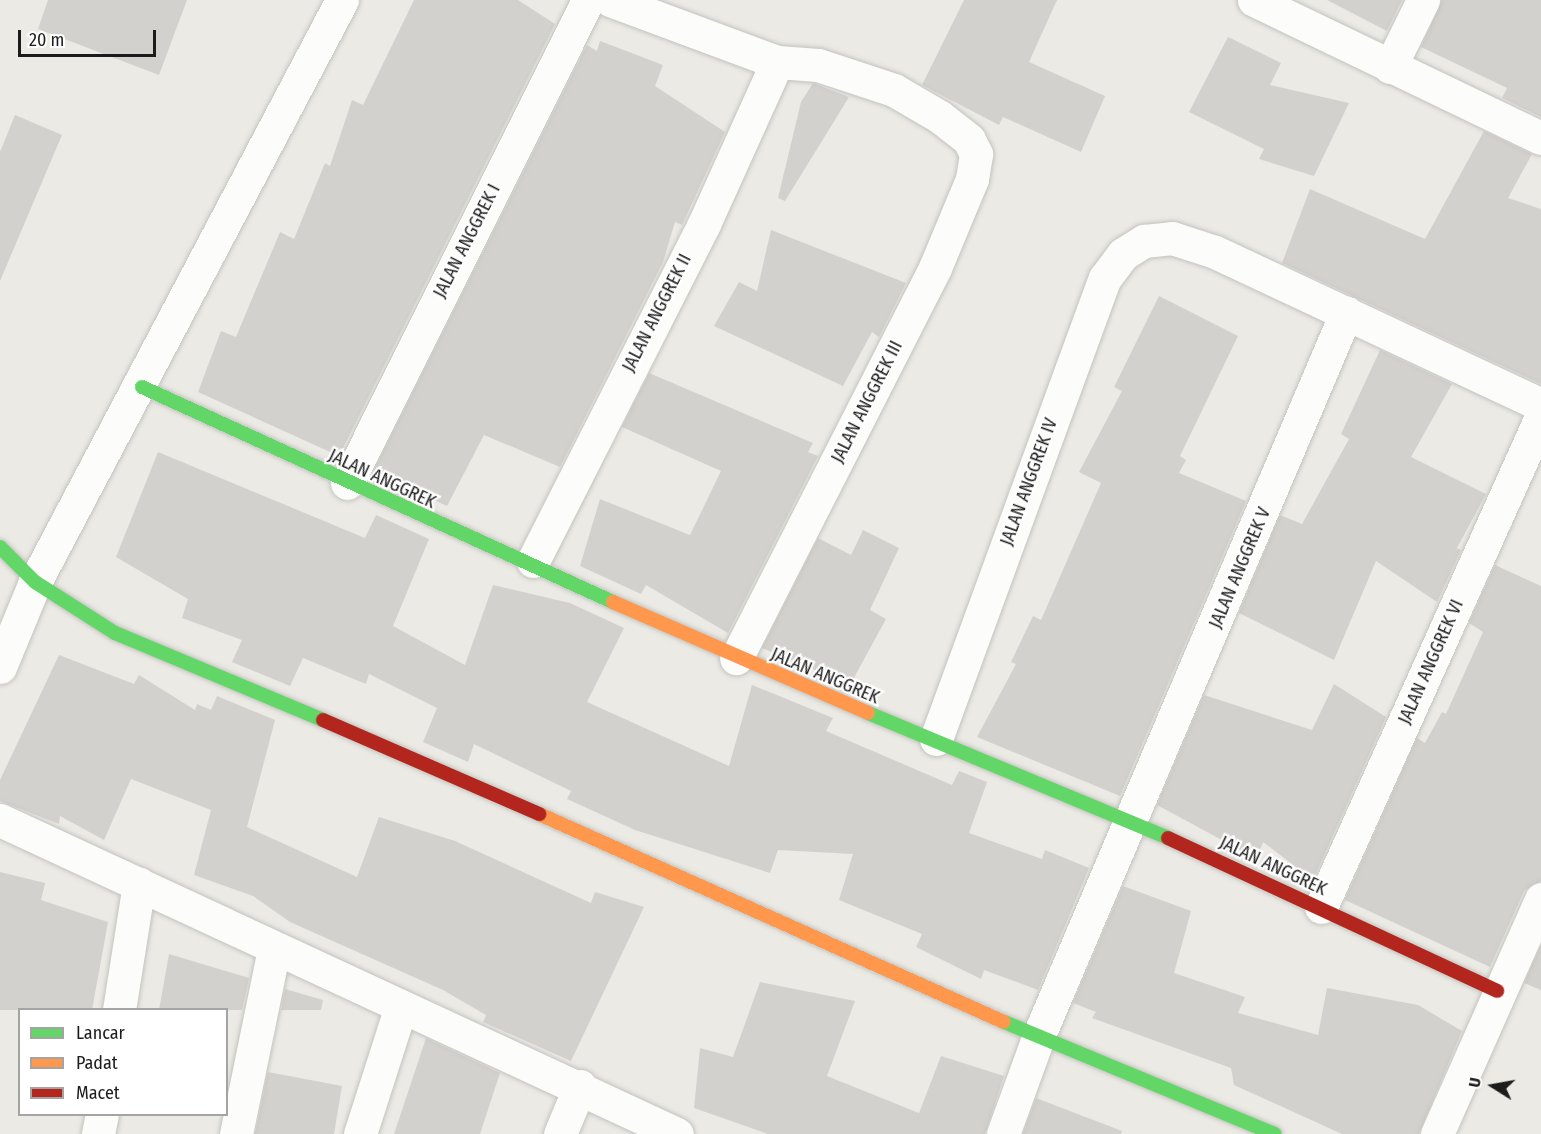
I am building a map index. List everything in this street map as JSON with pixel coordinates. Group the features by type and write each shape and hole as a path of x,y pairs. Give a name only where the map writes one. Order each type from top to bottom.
{"street":[{"path":"0,667 35,582 142,387 260,147 342,0"},
{"name":"JALAN ANGGREK I","path":"347,483 588,0"},
{"path":"610,0 777,62"},
{"path":"1254,0 1541,138"},
{"path":"1390,67 1423,0"},
{"name":"JALAN ANGGREK III","path":"736,658 935,268 972,179 976,154 969,140 894,90 818,65 777,62"},
{"name":"JALAN ANGGREK II","path":"533,561 704,224 777,62"},
{"name":"JALAN ANGGREK IV","path":"936,739 1105,278 1123,254 1144,241 1172,238 1215,252 1346,313"},
{"path":"1346,313 1541,405"},
{"name":"JALAN ANGGREK V","path":"1002,1134 1039,1035 1133,822 1346,313"},
{"name":"JALAN ANGGREK","path":"142,387 347,483 533,561 736,658 1133,822 1497,991"},
{"name":"JALAN ANGGREK VI","path":"1321,908 1541,417"},
{"path":"0,547 35,582 115,633 428,764 1039,1035 1275,1134"},
{"path":"0,820 274,949 580,1086 677,1134"},
{"path":"119,1008 139,884"},
{"path":"1437,1134 1497,991 1541,899"},
{"path":"236,1134 274,949"},
{"path":"360,1134 401,1006"},
{"path":"560,1134 580,1086"},
{"path":"98,1134 102,1116"}],"building":[{"path":"48,0 187,0 159,75 38,29"},
{"path":"414,0 518,0 555,24 339,456 198,392 221,331 236,337 280,232 294,239 325,163 330,166 352,100 363,105"},
{"path":"964,0 1057,0 1029,62 1105,96 1081,152 1003,117 999,125 922,85"},
{"path":"1327,0 1402,0 1387,31"},
{"path":"1442,0 1541,0 1541,117 1502,98 1507,88 1421,47"},
{"path":"1228,37 1281,63 1270,85 1349,103 1314,176 1259,159 1264,149 1189,112"},
{"path":"600,41 663,65 655,86 725,132 682,225 675,222 663,262 560,467 484,435 447,506 373,472 587,45 597,51"},
{"path":"813,83 849,97 785,201 778,198 801,102"},
{"path":"15,115 62,135 0,281 0,152"},
{"path":"1484,131 1532,154 1508,198 1541,209 1541,384 1282,263 1310,189 1425,239"},
{"path":"771,230 906,283 879,337 872,332 843,386 714,326 739,282 757,291"},
{"path":"1159,296 1238,336 1180,456 1186,460 1179,473 1246,501 1120,796 977,737 1016,664 1011,662 1033,616 1041,620 1101,483 1079,472 1122,391 1114,387"},
{"path":"1380,350 1452,384 1411,457 1486,494 1457,548 1461,550 1437,602 1376,561 1334,660 1239,613 1280,515 1302,524 1349,439 1341,434"},
{"path":"649,373 813,443 808,452 818,456 728,633 646,585 641,594 580,566 600,499 690,535 721,471 622,427"},
{"path":"158,452 365,538 376,515 429,539 393,626 465,665 493,585 570,603 624,628 587,702 729,766 752,685 833,718 826,731 952,785 959,771 987,782 969,833 1042,859 1045,850 1089,868 1038,990 984,970 981,979 916,947 922,934 839,900 853,854 778,850 770,873 635,830 567,799 571,791 474,744 468,762 423,742 437,708 369,674 366,684 303,658 290,686 232,662 242,640 182,618 188,599 116,557"},
{"path":"863,530 899,548 870,610 886,619 850,685 762,648 818,538 851,555"},
{"path":"1495,565 1541,586 1541,881 1524,891 1490,967 1345,900 1417,738 1425,743 1442,712 1446,714 1483,632 1469,623"},
{"path":"59,655 134,684 139,675 195,710 197,704 211,710 217,696 275,720 247,827 357,877 379,817 455,841 591,903 595,892 644,907 571,1061 483,1022 486,1015 443,990 290,922 253,896 194,875 211,810 131,779 104,840 60,816 59,824 0,801 0,780"},
{"path":"1334,684 1386,717 1313,880 1263,842 1257,859 1157,805 1204,695 1312,730"},
{"path":"0,872 45,883 41,900 108,922 92,1008 0,1010"},
{"path":"1123,886 1191,911 1174,973 1245,997 1238,1013 1318,1035 1327,988 1418,1005 1462,1031 1419,1134 1342,1134 1234,1085 1231,1068 1092,1018 1096,1012 1073,1003"},
{"path":"1541,945 1541,990 1524,983"},
{"path":"169,954 249,978 242,1010 159,1008"},
{"path":"760,982 855,1001 827,1076 919,1113 941,1056 1004,1076 985,1134 768,1134 694,1108 700,1048 733,1057"},
{"path":"285,989 323,1000 321,1010 281,1010"},
{"path":"426,1038 500,1073 480,1134 394,1134"},
{"path":"268,1072 342,1086 334,1134 255,1134"},
{"path":"1036,1098 1122,1131 1121,1134 1023,1134"}],"traffic: fast":[{"path":"142,387 613,602"},
{"path":"0,547 35,582 115,633 323,720"},
{"path":"868,713 1168,838"},
{"path":"1004,1022 1275,1134"}],"traffic: slow":[{"path":"613,602 868,713"},
{"path":"539,814 1004,1022"}],"traffic: jam":[{"path":"323,720 539,814"},
{"path":"1168,838 1497,991"}]}
